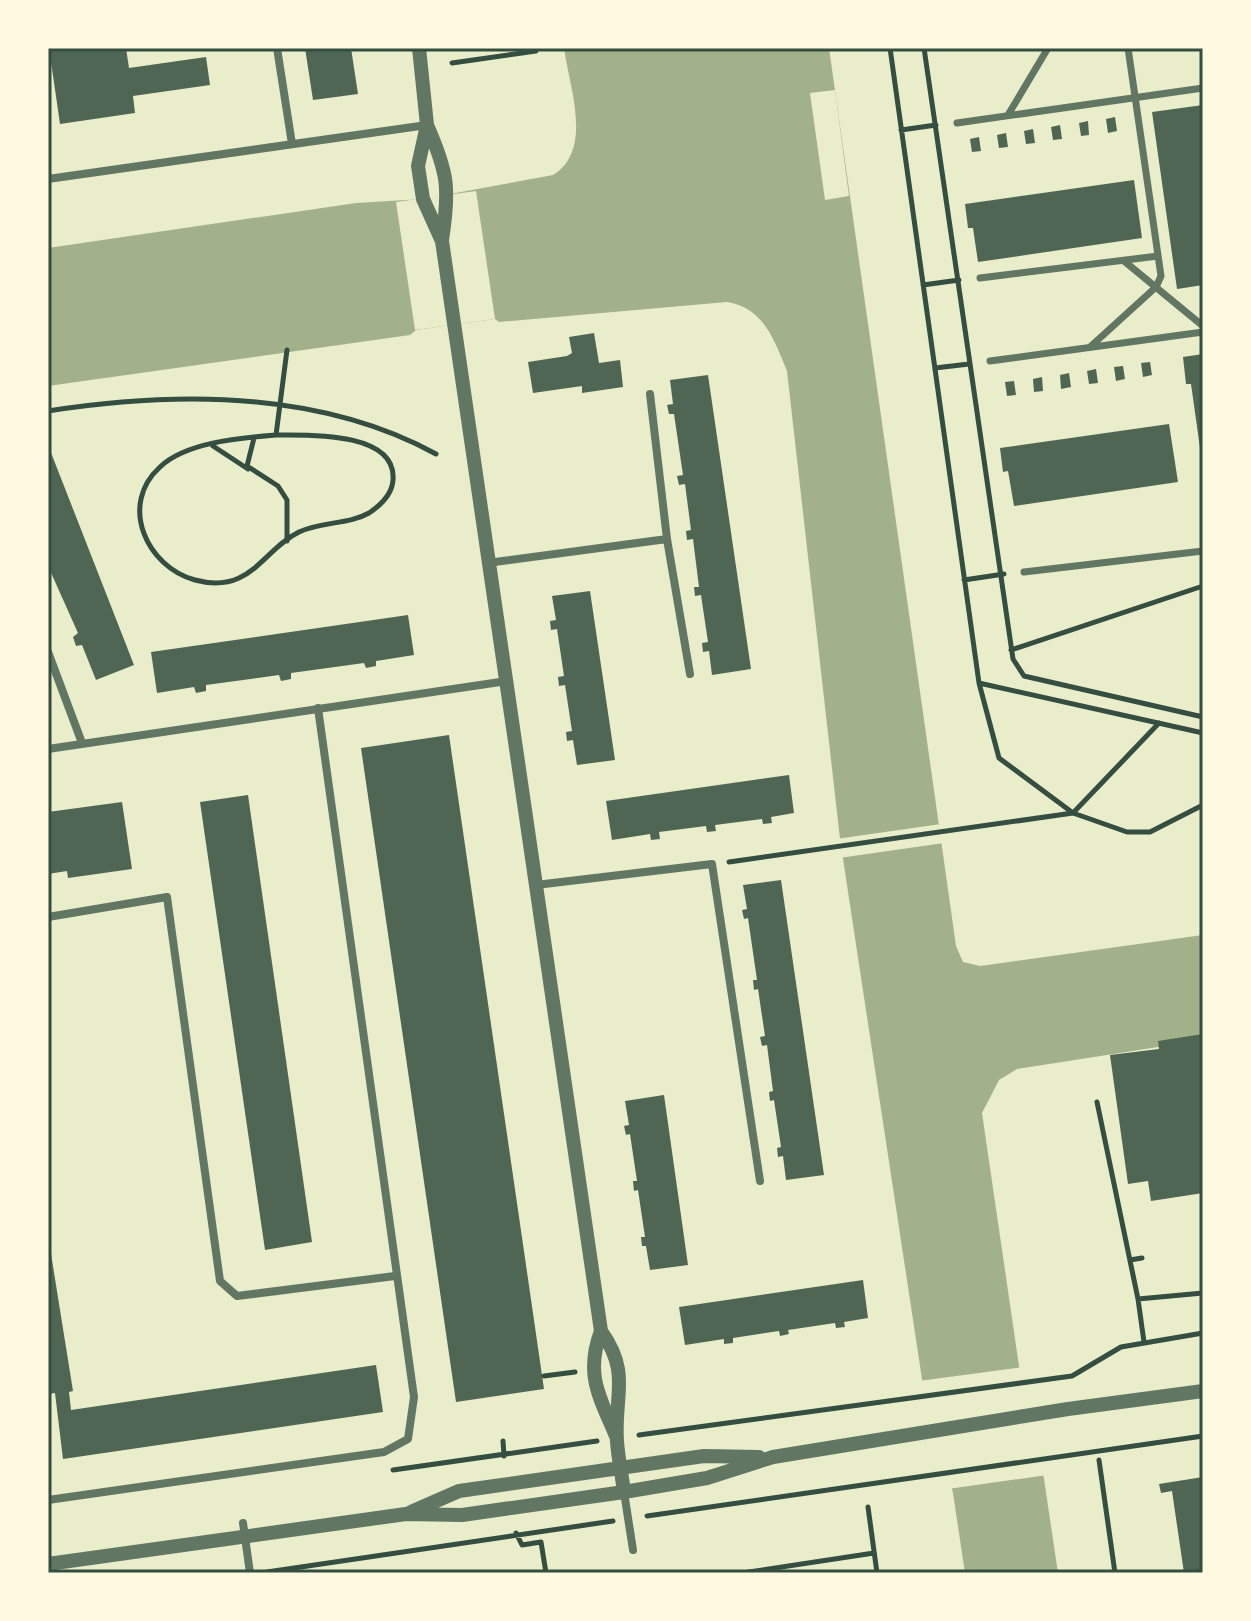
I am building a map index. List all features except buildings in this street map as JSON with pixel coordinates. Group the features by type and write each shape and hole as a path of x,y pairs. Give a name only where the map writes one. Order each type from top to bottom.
{"street":[{"path":"277,48 292,144"},
{"path":"419,48 427,125 444,163 449,194 442,241"},
{"path":"1008,115 1048,48"},
{"path":"1090,347 1156,287 1161,276 1128,48"},
{"path":"957,123 1203,88"},
{"path":"48,179 427,125"},
{"path":"427,125 418,166 423,199 442,241 601,1331 615,1350 619,1367 622,1392 617,1438 633,1550"},
{"path":"980,278 1158,256"},
{"path":"1124,260 1203,326"},
{"path":"990,361 1203,332"},
{"path":"650,394 667,539 690,674"},
{"path":"487,563 667,539"},
{"path":"1024,572 1203,551"},
{"path":"48,652 82,743"},
{"path":"48,749 508,681"},
{"path":"48,1500 384,1452 408,1439 414,1397 318,708"},
{"path":"536,885 712,864 760,1181"},
{"path":"48,917 167,897 220,1281 237,1296 395,1276"},
{"path":"601,1331 592,1355 594,1370 599,1396 617,1438"},
{"path":"48,1564 244,1530 406,1514 462,1515 624,1492 707,1478 773,1457 1068,1409 1203,1391"},
{"path":"406,1514 459,1491 704,1456 773,1457"},
{"path":"244,1530 250,1573"}],"path":[{"path":"452,63 536,51 536,48"},
{"path":"890,48 979,683 999,758 1073,813 1127,832 1150,832 1203,805"},
{"path":"924,48 1011,650 1024,676 1203,717"},
{"path":"901,130 957,123"},
{"path":"923,285 980,278"},
{"path":"276,435 287,350"},
{"path":"935,368 990,361"},
{"path":"48,411 156,399 280,405 349,418 408,439 436,454"},
{"path":"276,435 332,436 353,440 383,455 394,477 385,501 357,518 314,526 296,533 252,571 235,580 198,581 164,568 152,551 140,519 149,482 160,466 181,454 212,445 276,435"},
{"path":"251,471 247,456 254,438"},
{"path":"212,445 278,486 287,500 286,542"},
{"path":"964,580 1024,572"},
{"path":"1011,650 1203,586"},
{"path":"979,683 1203,733"},
{"path":"712,864 1073,813 1159,723"},
{"path":"1097,1102 1144,1342"},
{"path":"1130,1260 1142,1258"},
{"path":"1138,1299 1203,1293"},
{"path":"382,1472 1072,1376 1121,1347 1203,1333"},
{"path":"258,1573 1203,1436"},
{"path":"1099,1460 1115,1573"},
{"path":"868,1507 877,1573"},
{"path":"517,1535 522,1545 541,1542 546,1573"},
{"path":"742,1573 874,1553"}],"shaded area":[{"path":"564,48 829,48 956,946 963,962 980,966 1203,935 1203,1040 1017,1069 999,1080 982,1113 1019,1366 1044,1479 1058,1573 965,1573 953,1493 922,1379 840,839 787,371 772,337 759,318 740,305 727,302 499,322 495,319 416,330 410,335 48,386 48,248 356,203 423,199 553,175 565,164 573,150 576,134 574,98"}],"pier":[{"path":"835,90 849,196 825,200 810,93"},
{"path":"476,191 495,319 415,330 396,202"},
{"path":"941,824 944,843 839,858 836,839"},
{"path":"1023,1367 1047,1475 948,1489 919,1381"}]}
